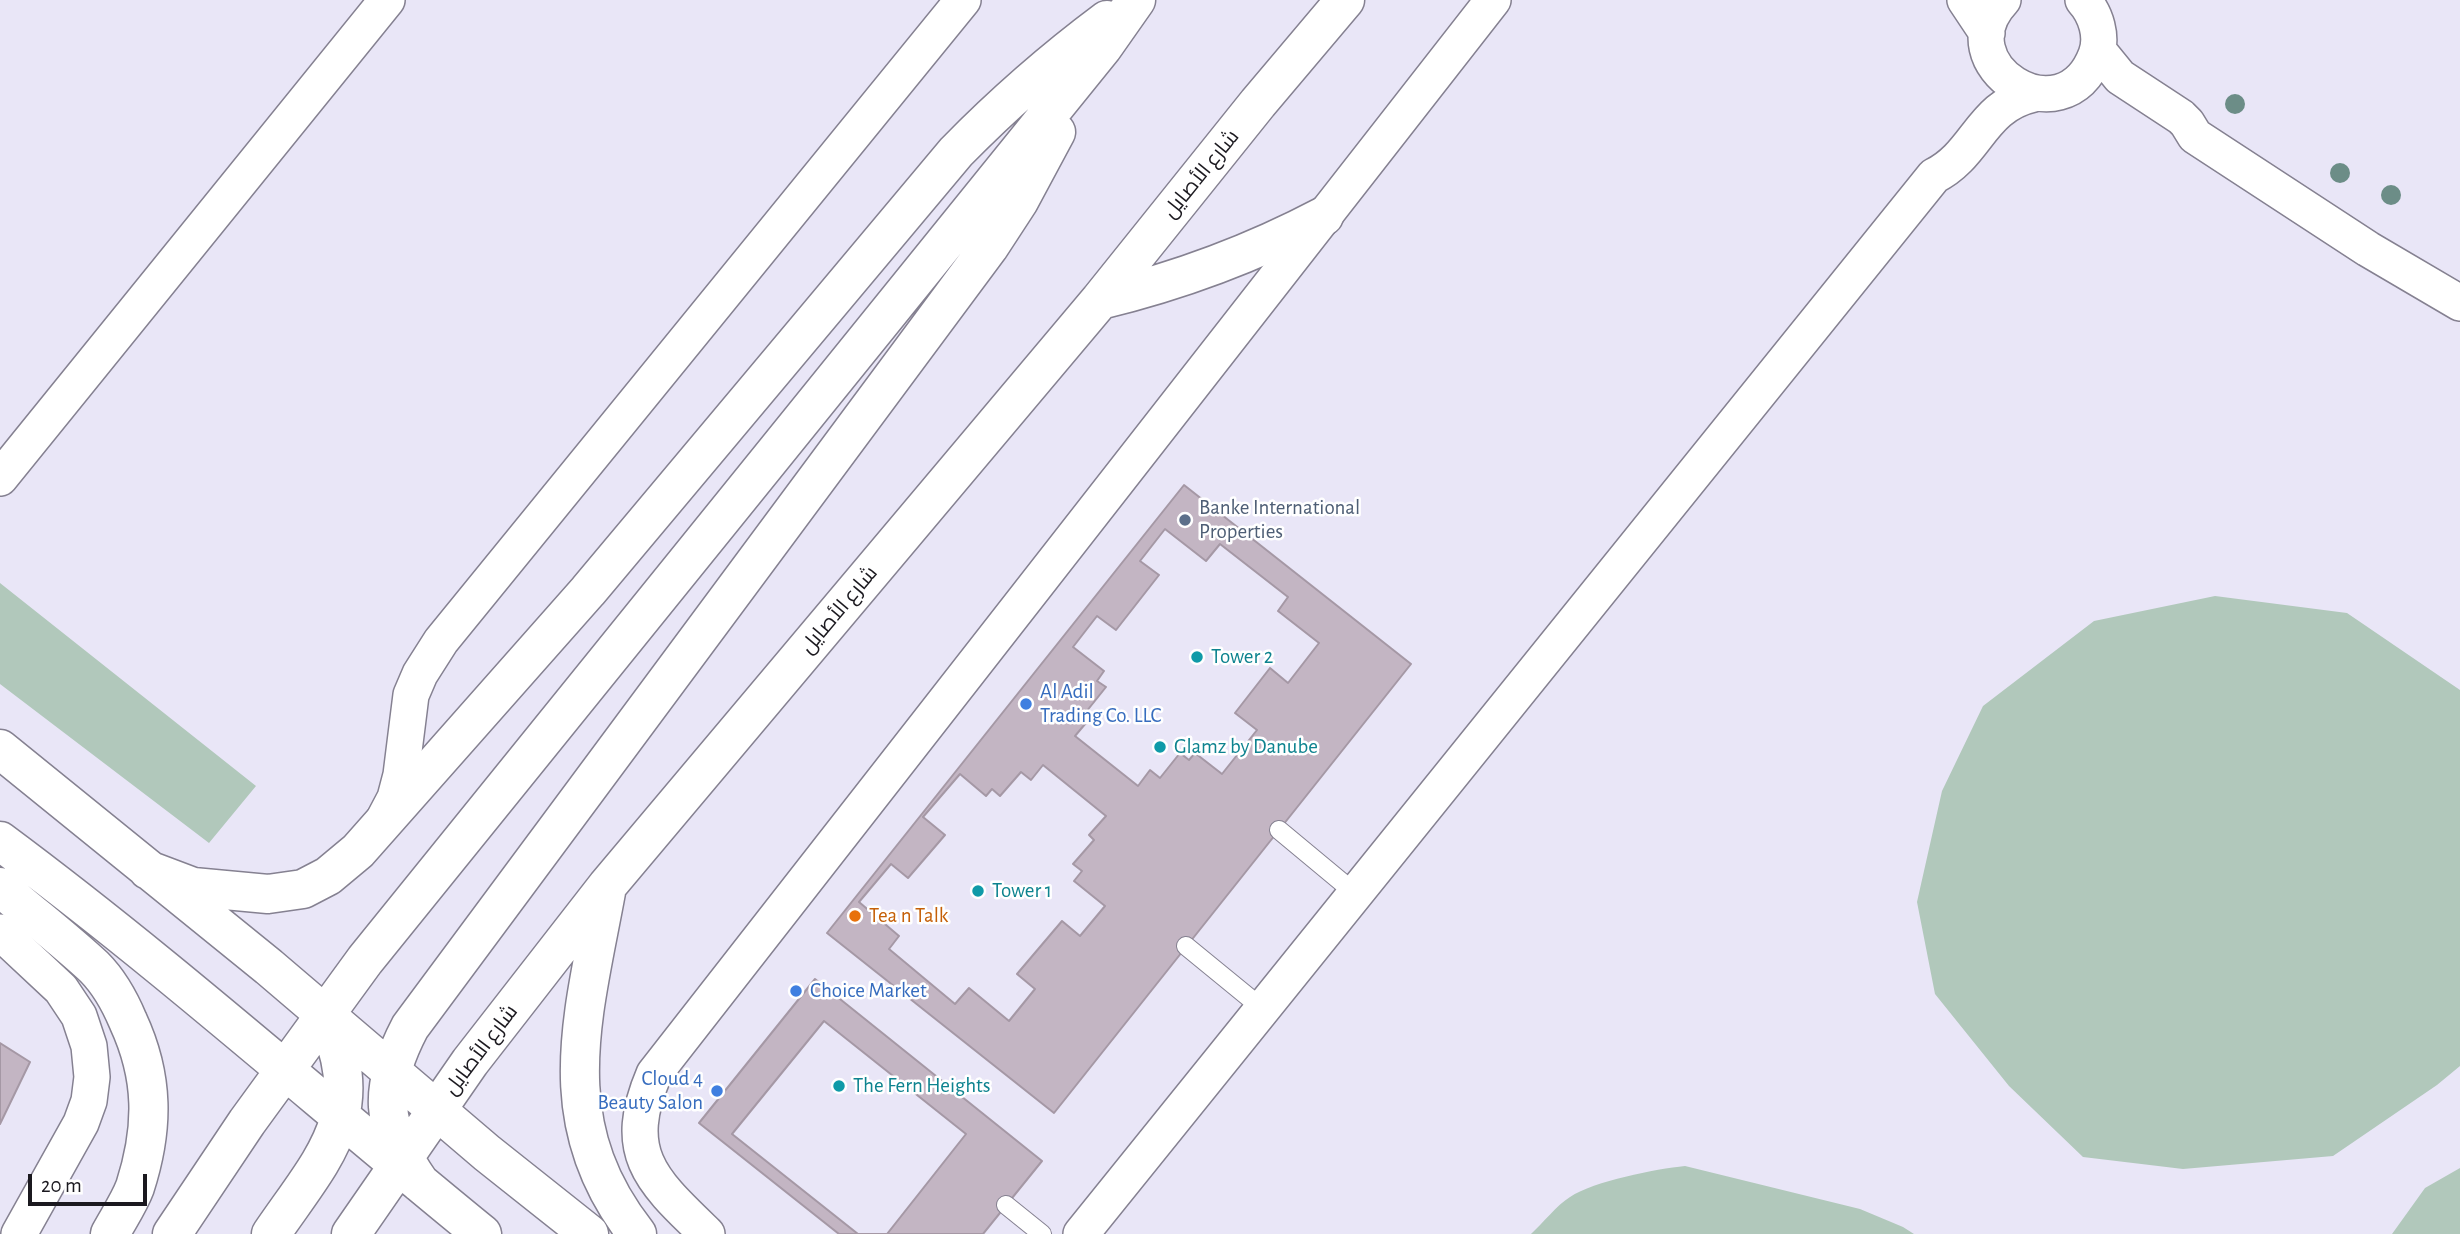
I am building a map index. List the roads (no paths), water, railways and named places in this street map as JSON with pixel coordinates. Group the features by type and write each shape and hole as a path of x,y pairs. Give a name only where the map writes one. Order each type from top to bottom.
{"main road":[{"path":"149,870 193,887 268,894 303,888 328,876 358,851 588,591 956,152 1006,100 1055,58 1135,0"},
{"path":"172,1234 257,1109 293,1075 325,1015 365,960 1102,47 1135,0"},
{"path":"1258,103 1312,0"},
{"name":"شارع الأصايل","path":"351,1234 407,1169 405,1093 471,1062 607,886 1100,300 1258,103 1345,0"},
{"path":"405,1093 399,1048 410,1027 989,247 1019,201 1102,47"},
{"path":"1100,300 1193,275 1281,239 1324,216"},
{"path":"0,749 325,1015 405,1093 487,1153 589,1234"},
{"path":"0,841 88,906 293,1075 365,1107 405,1093"},
{"path":"607,886 579,1054 580,1100 590,1146 608,1191 638,1234"},
{"path":"0,887 95,968 119,1001 136,1037 147,1075 150,1108 146,1142 134,1189 110,1234"},
{"path":"271,1234 326,1154 343,1097 333,1033 325,1015"},
{"path":"343,1097 407,1169 482,1234"}],"street":[{"path":"0,478 387,0"},
{"path":"382,825 395,798 401,775 411,695 420,674 441,641 963,0"},
{"path":"707,1234 664,1192 653,1177 646,1159 641,1141 640,1118 643,1100 654,1074 1493,0"},
{"path":"1965,0 1988,42 1994,66 2018,89 2082,89 2111,97 2179,137 2194,136"},
{"path":"1934,176 1945,144 1968,113 1984,84 1991,18 2003,0"},
{"path":"1082,1234 1934,176 1962,156 1996,112 2020,97 2051,91 2081,79 2092,66 2098,50 2098,33 2094,16 2083,0"},
{"path":"2098,50 2120,77 2181,117 2194,136 2368,249 2460,303"},
{"path":"0,932 61,989 79,1016 89,1046 92,1077 89,1101 81,1123 19,1234"}],"lane":[{"path":"1279,830 1356,894"},
{"path":"1186,946 1263,1009"},
{"path":"1006,1205 1042,1234"}],"place":[{"name":"Banke International Properties","path":"1185,520"},
{"name":"Tower 2","path":"1197,657"},
{"name":"Al Adil Trading Co. LLC","path":"1026,704"},
{"name":"Glamz by Danube","path":"1160,747"},
{"name":"Tower 1","path":"978,891"},
{"name":"Tea n Talk","path":"855,916"},
{"name":"Choice Market","path":"796,991"},
{"name":"The Fern Heights","path":"839,1086"},
{"name":"Cloud 4 Beauty Salon","path":"717,1091"}]}
